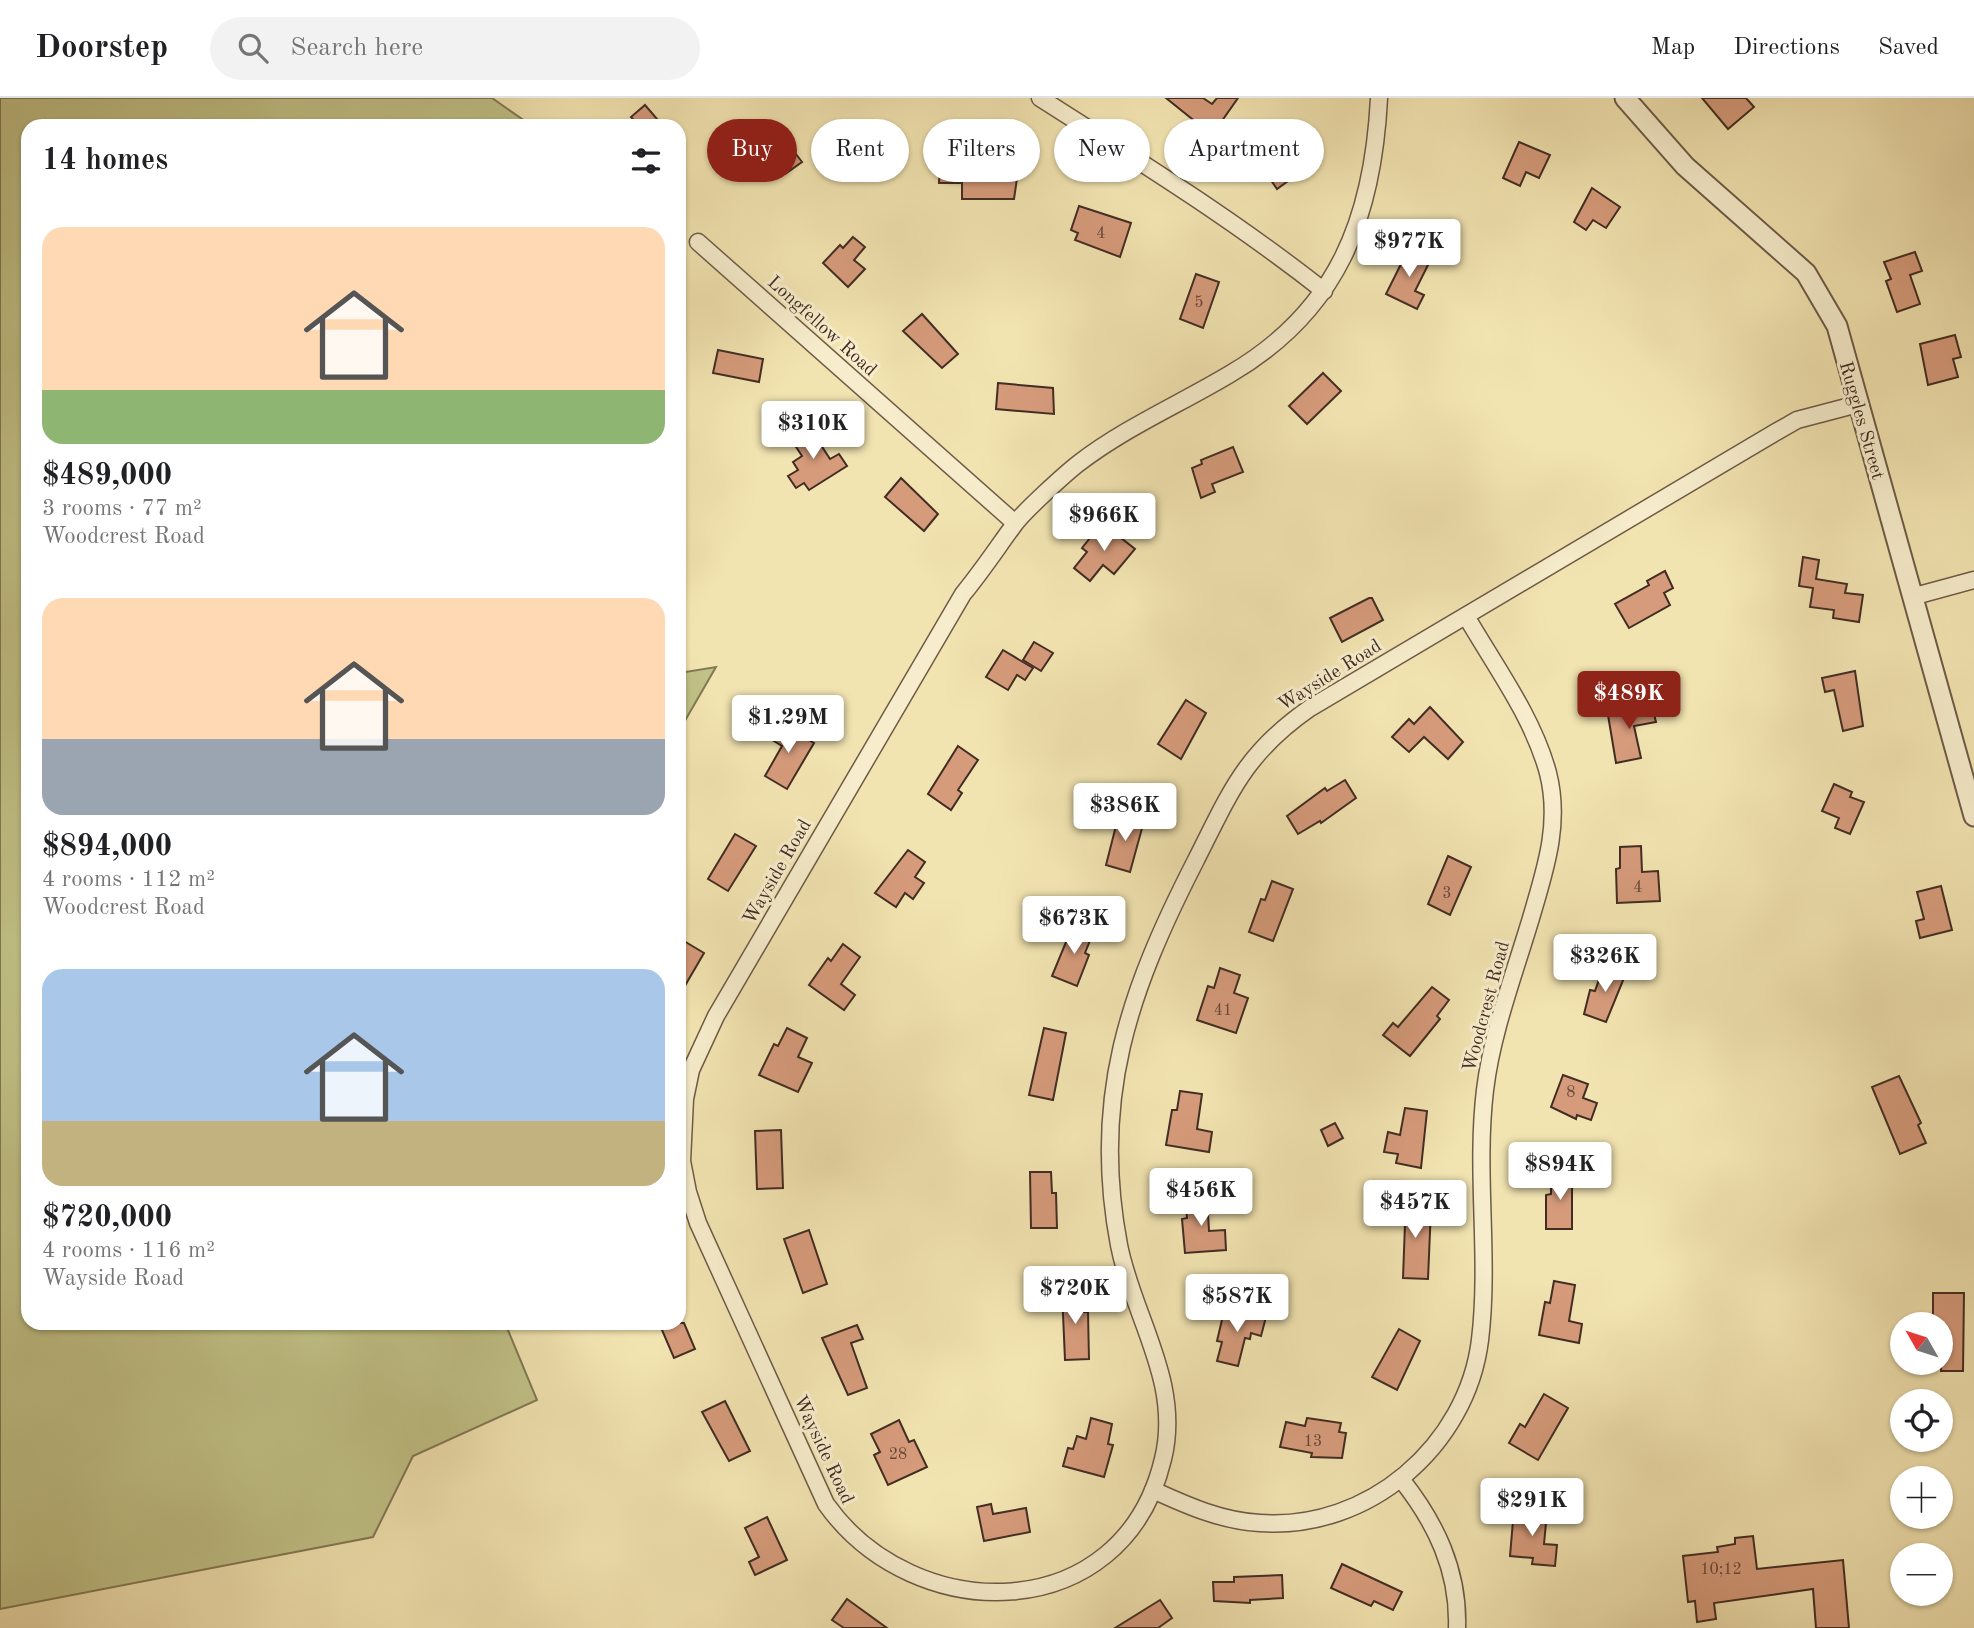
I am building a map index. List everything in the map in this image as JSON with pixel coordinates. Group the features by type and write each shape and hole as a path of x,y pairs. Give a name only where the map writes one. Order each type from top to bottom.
{"street":[{"path":"1040,98 1268,248 1324,291"},
{"name":"Wayside Road","path":"686,1094 691,1070 702,1041 963,593 995,556 1015,523 1077,464 1140,423 1260,355 1303,318 1324,291 1355,235 1371,182 1379,98"},
{"name":"Ruggles Street","path":"1625,98 1685,166 1806,272 1837,326 1974,816"},
{"name":"Longfellow Road","path":"698,242 1015,523"},
{"name":"Wayside Road","path":"686,1176 698,1223 826,1504 839,1525 873,1562 915,1587 951,1598 988,1602 1037,1594 1082,1574 1102,1560 1136,1523 1153,1490 1165,1455 1167,1405 1156,1356 1119,1248 1111,1177 1111,1103 1116,1065 1139,981 1154,945 1233,786 1264,744 1310,708 1786,426 1858,404"},
{"path":"1914,596 1974,580"},
{"name":"Woodcrest Road","path":"1153,1490 1223,1517 1282,1524 1343,1511 1401,1479 1421,1462 1448,1425 1469,1385 1481,1320 1485,1089 1496,1034 1553,835 1549,776 1535,738 1466,616"},
{"path":"1401,1479 1431,1521 1448,1559 1456,1603 1457,1628"}],"green space":[{"path":"0,98 492,98 522,119 21,119 21,1330 508,1330 537,1400 413,1456 373,1537 0,1609"},
{"path":"716,667 686,719 686,672"}],"building":[{"path":"1166,98 1203,98 1212,104 1217,98 1238,98 1223,119 1192,119"},
{"path":"1702,98 1746,98 1754,107 1728,129"},
{"path":"645,105 657,119 633,119 631,117"},
{"path":"1519,142 1550,155 1539,178 1526,172 1520,186 1503,178"},
{"path":"1016,182 1014,199 962,199 962,183 939,183"},
{"path":"1272,182 1287,182 1277,189"},
{"path":"1592,188 1620,207 1606,228 1593,220 1586,230 1574,222"},
{"path":"1079,206 1131,223 1120,257 1075,240 1078,233 1071,230"},
{"path":"853,237 865,247 854,260 865,269 848,287 823,263 840,245 843,248"},
{"path":"1409,248 1431,259 1415,291 1424,295 1417,309 1386,294"},
{"path":"1915,252 1922,271 1910,275 1920,304 1897,312 1886,281 1891,279 1884,262"},
{"path":"1196,274 1219,282 1203,328 1180,319"},
{"path":"922,314 958,354 942,368 903,331"},
{"path":"1955,335 1961,357 1953,359 1958,377 1928,385 1920,344"},
{"path":"718,350 763,359 759,382 713,373"},
{"path":"1323,373 1341,391 1307,424 1289,406"},
{"path":"998,383 1053,388 1054,414 996,409"},
{"path":"808,425 830,459 839,454 847,466 809,490 804,483 796,488 788,476 798,470 793,462 802,456 789,436"},
{"path":"1233,447 1243,472 1212,484 1215,492 1201,498 1192,468 1202,464 1201,460"},
{"path":"901,478 938,514 924,531 885,497"},
{"path":"1102,523 1135,549 1114,574 1103,565 1090,581 1074,568 1087,552 1082,548"},
{"path":"1803,557 1819,560 1816,579 1847,584 1845,593 1863,595 1859,622 1833,618 1834,610 1810,607 1813,588 1799,586"},
{"path":"1665,571 1673,588 1664,593 1670,605 1629,628 1615,604 1649,585 1647,581"},
{"path":"1372,598 1383,620 1342,642 1330,618"},
{"path":"1034,642 1053,653 1041,671 1023,660"},
{"path":"1003,650 1033,668 1025,680 1017,675 1008,690 986,677"},
{"path":"1855,671 1863,726 1843,731 1834,690 1825,692 1822,678"},
{"path":"1186,700 1206,713 1181,759 1158,744"},
{"path":"1651,702 1656,722 1634,726 1641,758 1616,763 1608,715 1631,711 1630,705"},
{"path":"1430,707 1463,742 1448,759 1424,737 1409,752 1392,737 1409,719 1414,724"},
{"path":"778,722 814,743 787,789 765,776 782,746 769,738"},
{"path":"958,746 978,760 958,790 962,793 951,810 928,794"},
{"path":"1345,780 1356,798 1321,823 1320,821 1298,834 1287,816 1325,788 1327,791"},
{"path":"1834,784 1852,792 1850,797 1864,802 1850,834 1835,828 1839,818 1822,811"},
{"path":"1119,814 1144,821 1130,872 1106,865"},
{"path":"735,834 756,846 728,891 708,879"},
{"path":"1641,846 1642,872 1658,871 1660,901 1617,903 1616,869 1620,868 1620,847"},
{"path":"908,850 925,862 915,877 924,883 913,899 905,893 896,907 875,893"},
{"path":"1448,856 1471,867 1450,915 1428,904"},
{"path":"1272,881 1293,889 1273,941 1249,932 1261,899 1265,900"},
{"path":"1941,886 1952,930 1920,938 1916,921 1924,919 1917,892"},
{"path":"1073,925 1093,933 1085,953 1089,955 1077,986 1052,976"},
{"path":"686,942 704,953 686,984"},
{"path":"843,944 860,957 841,984 855,995 844,1010 809,985 828,958 831,961"},
{"path":"1604,965 1626,973 1606,1022 1584,1014 1590,990 1595,991"},
{"path":"1220,968 1240,975 1234,993 1248,998 1236,1033 1197,1020 1208,986 1214,988"},
{"path":"1432,987 1449,1000 1437,1016 1440,1019 1410,1056 1383,1035 1393,1023 1398,1027"},
{"path":"787,1028 807,1038 798,1057 812,1063 798,1092 759,1075 774,1044 778,1046"},
{"path":"1044,1028 1066,1033 1053,1100 1029,1095"},
{"path":"1563,1075 1588,1084 1583,1098 1597,1103 1591,1120 1577,1115 1576,1119 1551,1107"},
{"path":"1899,1076 1921,1123 1918,1125 1926,1143 1900,1154 1872,1087"},
{"path":"1180,1091 1202,1094 1197,1129 1212,1132 1209,1152 1166,1145 1172,1110 1177,1110"},
{"path":"1405,1108 1427,1111 1421,1168 1396,1163 1398,1154 1384,1152 1388,1132 1400,1135"},
{"path":"1335,1123 1343,1138 1328,1146 1321,1130"},
{"path":"781,1130 783,1188 757,1189 755,1131"},
{"path":"1030,1172 1051,1172 1052,1193 1056,1193 1057,1228 1031,1228"},
{"path":"1551,1173 1572,1173 1572,1229 1546,1229 1546,1195 1551,1194"},
{"path":"1207,1196 1209,1231 1225,1230 1226,1250 1185,1253 1182,1219 1187,1218 1185,1197"},
{"path":"1395,1206 1431,1208 1428,1279 1403,1278 1405,1224 1394,1224"},
{"path":"809,1230 827,1284 803,1293 784,1239"},
{"path":"1554,1281 1575,1285 1569,1321 1582,1324 1579,1343 1539,1335 1545,1302 1550,1303"},
{"path":"1082,1290 1083,1312 1088,1312 1089,1359 1065,1360 1062,1291"},
{"path":"1933,1293 1964,1293 1963,1371 1953,1371 1953,1312 1933,1312"},
{"path":"1225,1307 1266,1317 1261,1336 1251,1333 1250,1339 1245,1338 1238,1366 1217,1361 1222,1342 1217,1341"},
{"path":"857,1325 863,1339 851,1343 867,1388 848,1395 822,1338"},
{"path":"686,1328 695,1349 674,1358 662,1330 686,1330"},
{"path":"1399,1329 1420,1341 1397,1390 1372,1377"},
{"path":"1544,1394 1568,1408 1538,1460 1509,1443 1520,1424 1525,1427"},
{"path":"725,1401 750,1451 729,1461 702,1412"},
{"path":"1091,1418 1112,1424 1108,1444 1113,1445 1104,1477 1063,1466 1068,1448 1073,1449 1077,1436 1086,1439"},
{"path":"1307,1418 1341,1423 1339,1432 1346,1433 1342,1458 1311,1457 1312,1453 1280,1447 1286,1422 1305,1426"},
{"path":"899,1420 909,1442 914,1440 927,1467 888,1485 874,1455 880,1452 871,1434"},
{"path":"991,1504 993,1514 1026,1508 1030,1532 984,1541 977,1507"},
{"path":"1514,1509 1547,1512 1544,1544 1557,1545 1555,1566 1532,1564 1533,1558 1510,1556"},
{"path":"767,1517 787,1560 755,1575 749,1562 759,1557 745,1528"},
{"path":"1753,1536 1757,1569 1843,1560 1849,1628 1816,1628 1813,1589 1714,1603 1716,1619 1697,1622 1695,1601 1688,1602 1683,1556 1718,1552 1717,1547 1735,1544 1735,1538"},
{"path":"1342,1564 1402,1592 1393,1610 1374,1601 1371,1606 1331,1588"},
{"path":"1282,1575 1283,1598 1250,1600 1250,1603 1214,1601 1213,1582 1234,1582 1234,1577"},
{"path":"847,1599 887,1628 844,1628 832,1620"},
{"path":"1160,1600 1172,1618 1158,1628 1115,1628"}]}
